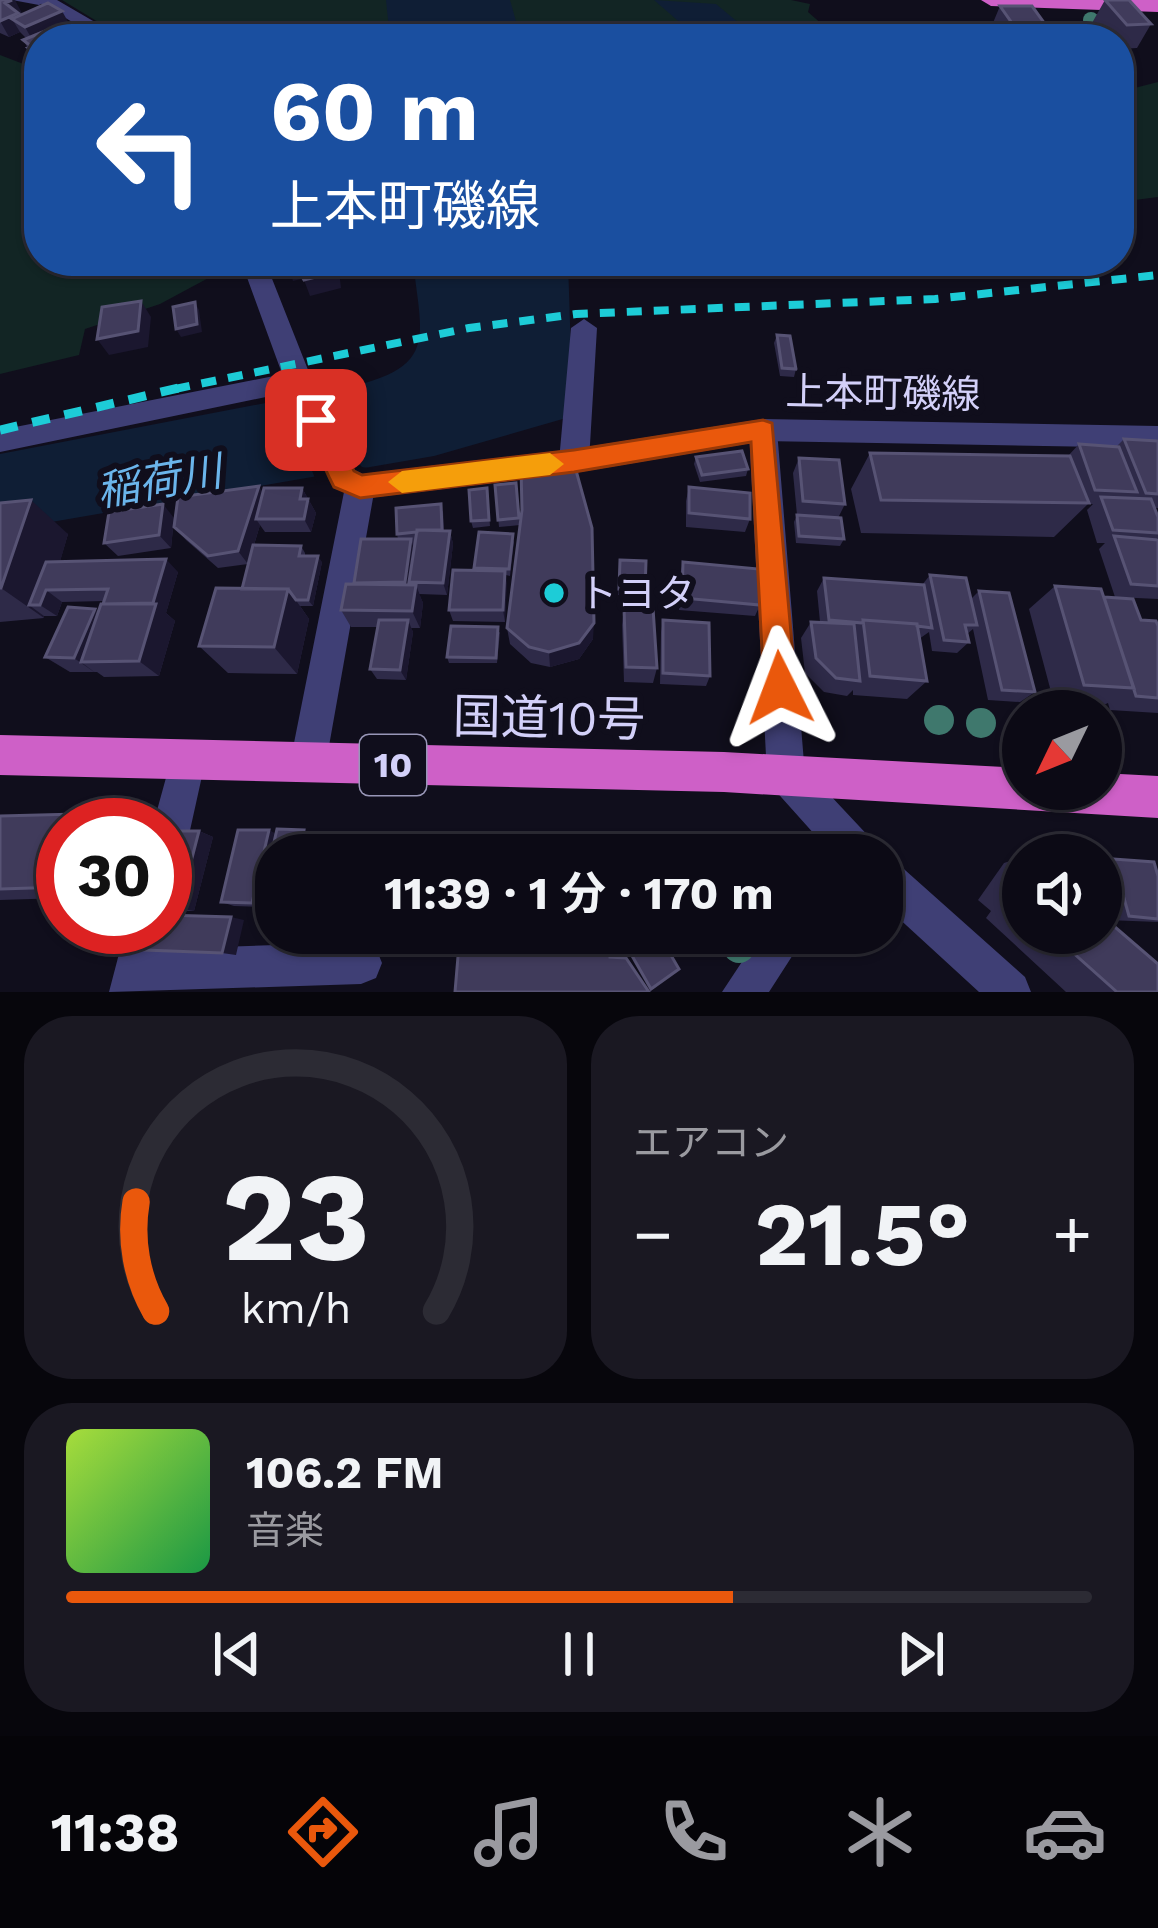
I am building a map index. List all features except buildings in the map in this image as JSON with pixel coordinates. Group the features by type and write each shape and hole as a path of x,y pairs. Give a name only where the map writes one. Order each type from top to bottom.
{"highway":[{"path":"991,0 1158,6"},
{"name":"国道10号","path":"0,755 786,775 1002,788"},
{"name":"国道10号","path":"1122,794 1158,796"}],"street":[{"path":"21,0 42,0 87,24"},
{"path":"259,276 301,385 352,483 308,763"},
{"path":"574,461 584,328"},
{"path":"0,442 301,385"},
{"path":"763,430 786,775 835,834"},
{"name":"上本町磯線","path":"352,483 574,461 763,430 1158,437"},
{"path":"178,798 188,758"},
{"path":"903,895 1010,992"},
{"path":"743,992 771,954"},
{"path":"133,981 361,963"}],"green space":[{"path":"62,0 791,0 810,4 808,12 822,24 101,24"},
{"path":"0,55 24,64 24,276 212,276 160,304 85,329 79,355 0,374"},
{"path":"1158,82 1158,197 1134,200 1134,88"}],"water":[{"path":"386,0 510,0 517,24 388,24"},
{"path":"654,0 716,4 740,24 682,24"},
{"name":"稲荷川","path":"415,276 568,276 573,416 434,456 34,525 0,536 0,454 381,378 412,357 418,343"}],"pier":[{"path":"325,390 348,452 362,467 373,469 317,483 282,397"}],"railway":[{"path":"175,389 469,328 576,314 935,299 1158,275"},
{"path":"0,430 187,386"}],"slow traffic":[{"path":"402,482 550,464"}],"place":[{"name":"トヨタ","path":"554,593"}],"route":[{"path":"316,420 344,479 360,487 574,461 763,430 780,688"}]}
